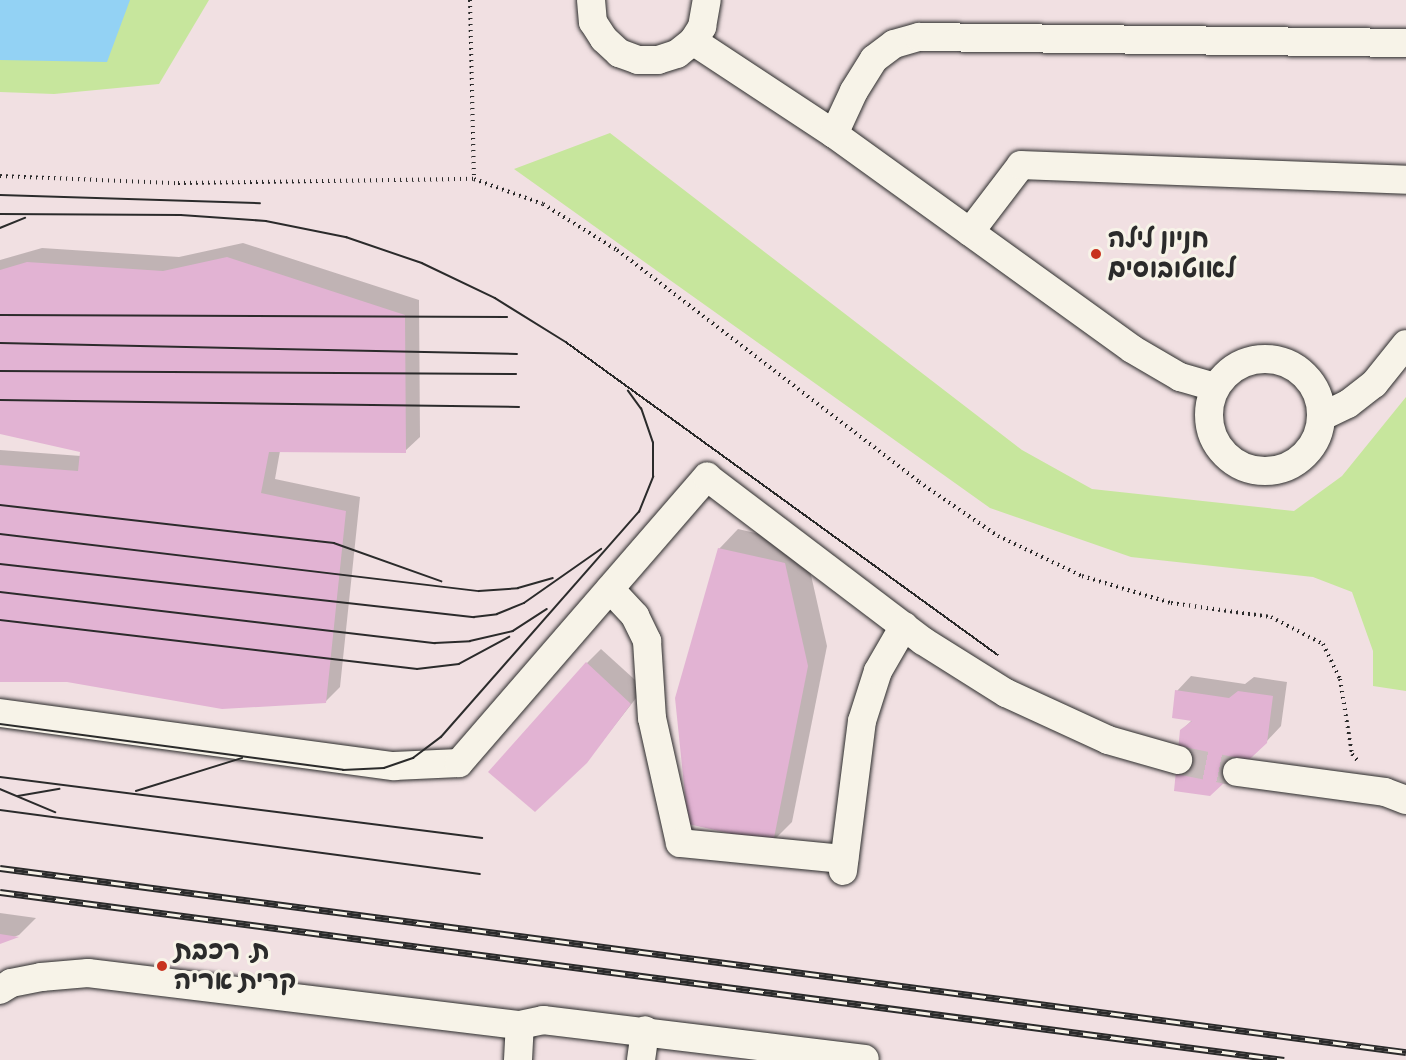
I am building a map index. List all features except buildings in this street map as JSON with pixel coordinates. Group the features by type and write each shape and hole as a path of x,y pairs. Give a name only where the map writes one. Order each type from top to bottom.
{"street":[{"path":"591,0 594,22 604,39 619,52 638,60 658,60 677,54 693,41 702,27 707,0"},
{"path":"834,134 854,91 874,59 894,44 919,37 1406,43"},
{"path":"693,41 834,134 1132,349 1180,377 1216,387"},
{"path":"970,232 1021,165 1406,180"},
{"path":"1321,417 1348,404 1374,384 1406,344"},
{"path":"1281,361 1310,382 1321,417 1318,434 1298,461 1283,468 1249,469 1221,450 1213,435 1210,402 1216,387 1228,372 1244,363 1281,361"},
{"path":"0,713 394,766 459,763 707,477 958,664 1038,710 1108,740 1178,760"},
{"path":"610,589 635,616 648,641 652,718 680,843 844,865 862,721 878,671 904,626"},
{"path":"1237,772 1395,796"},
{"path":"0,990 10,983 41,976 88,974 520,1025 543,1020 645,1030 811,1056 865,1059"},
{"path":"518,1060 520,1025"},
{"path":"641,1060 645,1030"}],"path":[{"path":"470,0 474,179"},
{"path":"0,176 177,183 474,179 543,204 617,250 919,482 998,536 1082,576 1171,603 1271,617 1323,644 1340,679 1352,754 1395,796"}],"green space":[{"path":"0,0 209,0 159,84 54,94 0,92"},
{"path":"610,133 1022,450 1092,489 1294,511 1342,476 1406,397 1406,691 1373,686 1373,651 1352,592 1313,577 1131,557 990,508 514,169"}],"water":[{"path":"0,0 130,0 107,62 0,60"}],"tunnel":[{"path":"1178,760 1237,772"}],"tram line":[{"path":"0,195 260,203"},
{"path":"0,214 181,215 266,221 346,237 422,263 495,298 566,342 998,655"},
{"path":"0,228 25,218"},
{"path":"0,315 507,317"},
{"path":"0,343 517,354"},
{"path":"0,371 516,374"},
{"path":"0,724 343,770 384,768 413,758 441,737 639,512 653,477 653,443 641,409 628,391"},
{"path":"0,400 519,407"},
{"path":"0,505 334,543 441,581"},
{"path":"0,534 479,591 518,588 553,578"},
{"path":"0,564 474,617 497,614 524,603 601,549"},
{"path":"0,592 435,643 470,641 513,631 547,609"},
{"path":"0,620 417,669 459,664 509,637"},
{"path":"136,791 242,758"},
{"path":"0,777 482,838"},
{"path":"0,789 55,812"},
{"path":"18,796 59,789"},
{"path":"0,810 480,874"}],"railway":[{"path":"0,868 1406,1052"},
{"path":"0,892 1284,1060"}],"place":[{"name":"חניון לילה לאוטובוסים","path":"1096,254"},
{"name":"ת. רכבת קרית אריה","path":"162,966"}]}
